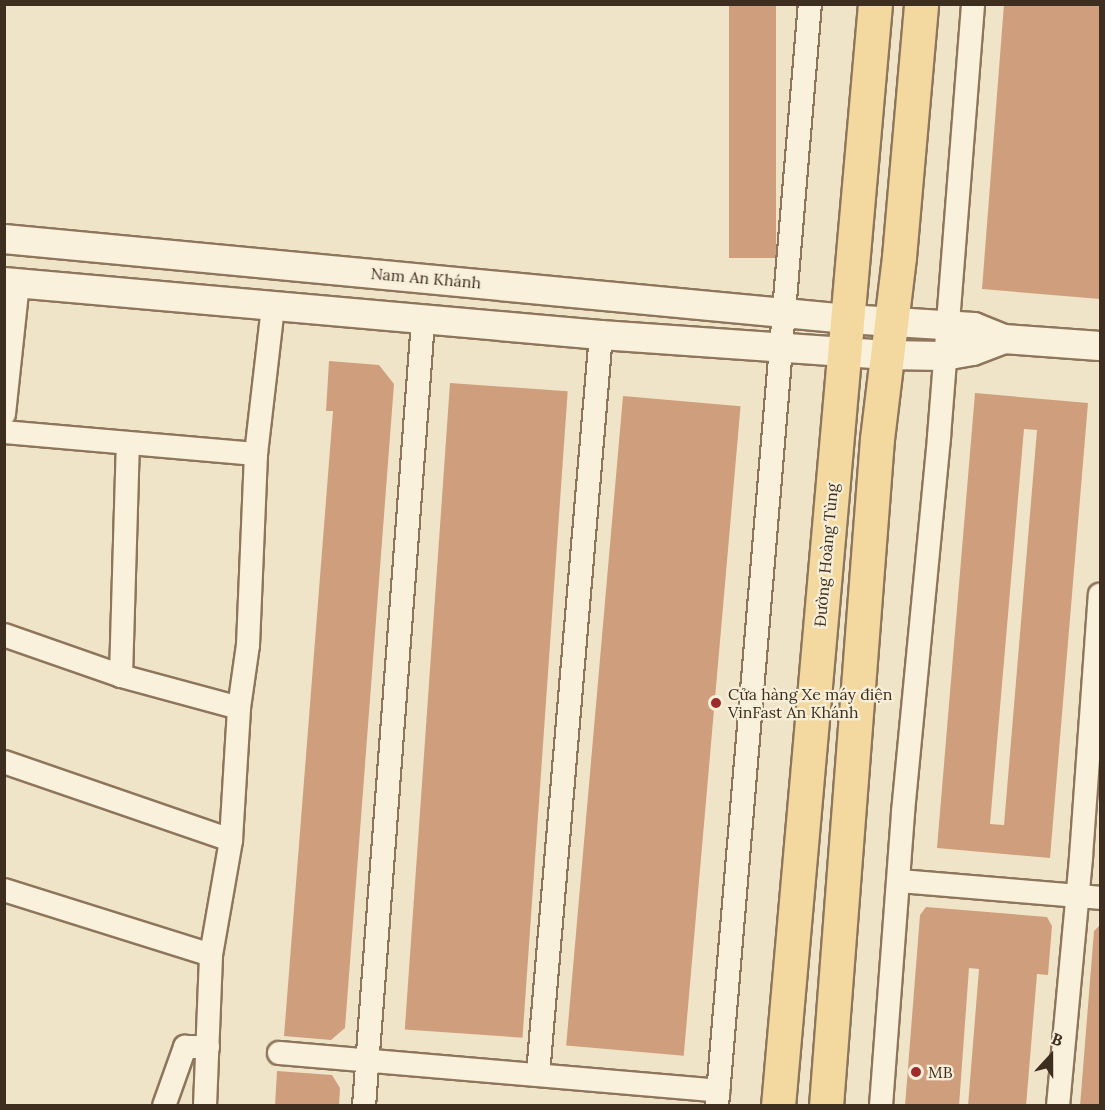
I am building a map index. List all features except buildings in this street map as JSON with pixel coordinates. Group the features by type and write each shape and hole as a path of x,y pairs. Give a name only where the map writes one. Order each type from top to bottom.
{"main road":[{"name":"Đường Hoàng Tùng","path":"778,1106 875,4"},
{"path":"826,1106 877,440 891,322 921,4"}],"street":[{"path":"279,1053 538,1074 671,1089 717,1098 810,4"},
{"path":"881,1106 973,4"},
{"name":"Nam An Khánh","path":"4,239 848,319 974,327 1004,339"},
{"path":"4,414 11,283 423,321 887,355 944,356 973,351 1004,339 1101,346"},
{"path":"502,327 506,286"},
{"path":"205,1106 211,955 231,840 239,708 248,645 256,454 273,306"},
{"path":"364,1106 423,321"},
{"path":"538,1074 601,335"},
{"path":"4,432 256,454"},
{"path":"121,676 128,443"},
{"path":"1058,1106 1096,715 1101,595"},
{"path":"4,635 121,676 239,708"},
{"path":"4,762 231,840"},
{"path":"899,881 1101,898"},
{"path":"4,890 211,955"},
{"path":"164,1106 185,1047 208,1047"}],"place":[{"name":"Cửa hàng Xe máy điện VinFast An Khánh","path":"716,703"},
{"name":"MB","path":"916,1072"}]}
